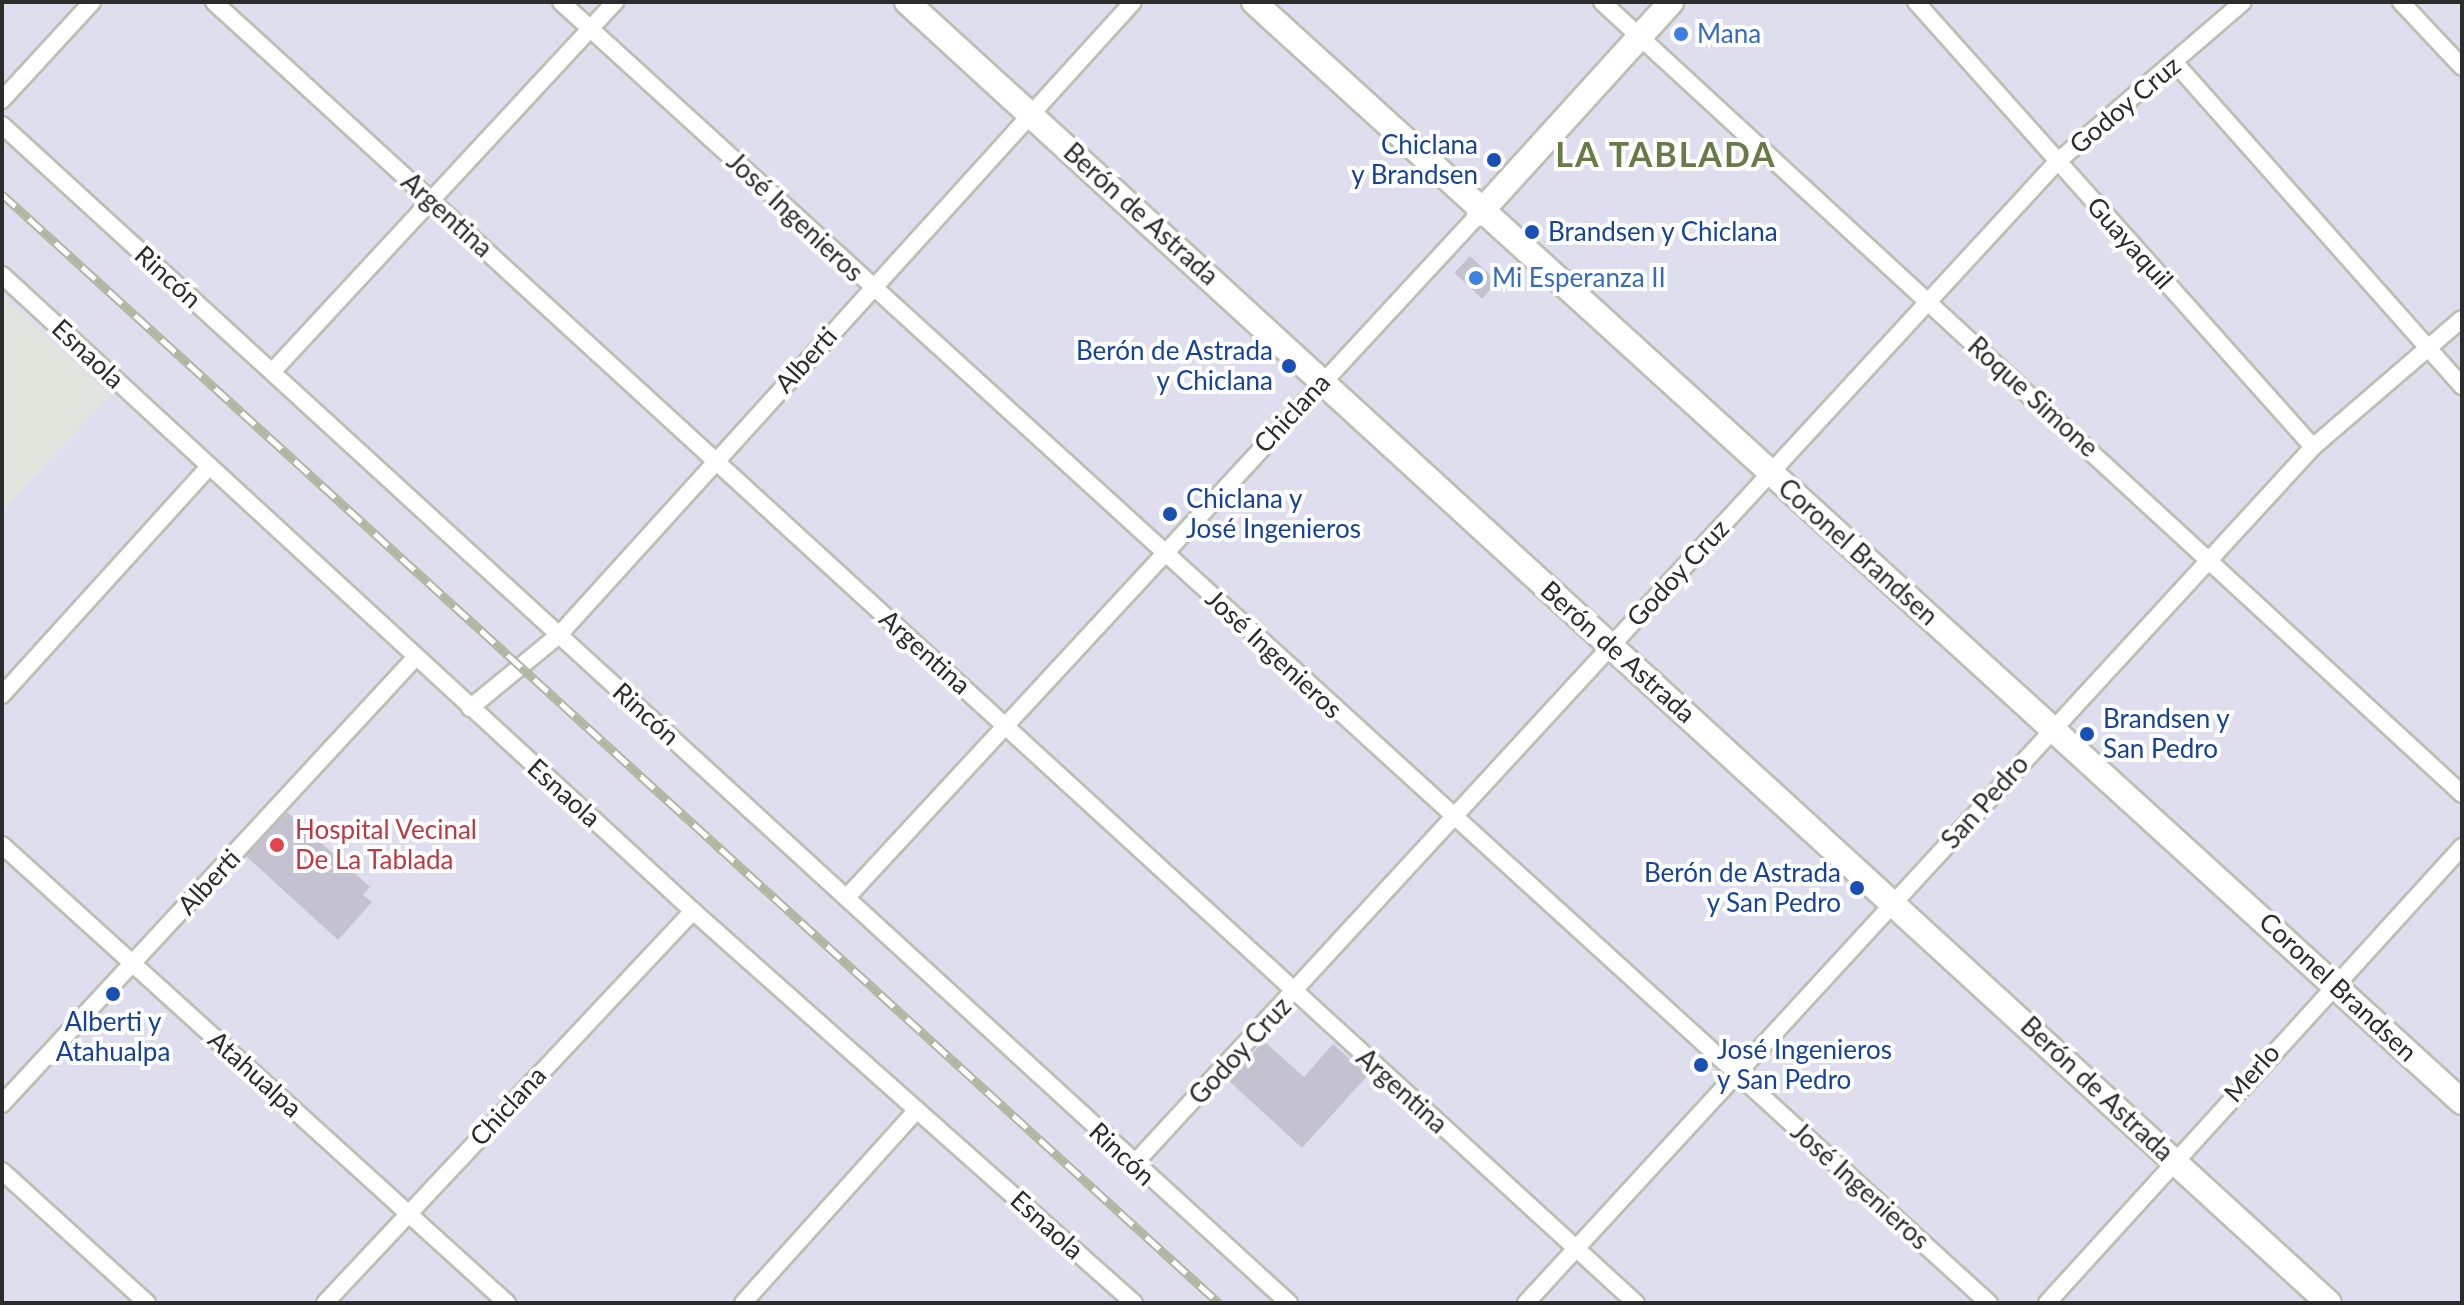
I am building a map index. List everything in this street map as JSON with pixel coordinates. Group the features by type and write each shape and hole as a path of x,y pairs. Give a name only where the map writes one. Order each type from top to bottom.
{"street":[{"path":"2,100 92,2"},
{"name":"Argentina","path":"214,2 1636,1303"},
{"name":"José Ingenieros","path":"561,2 1165,552 1453,821 1989,1303"},
{"path":"272,372 433,202 615,2"},
{"name":"Berón de Astrada","path":"907,2 2329,1303"},
{"name":"Alberti","path":"470,708 559,635 1133,2"},
{"name":"Coronel Brandsen","path":"1254,2 1479,214 2053,727 2462,1102"},
{"name":"Roque Simone","path":"1602,2 2210,557 2462,794"},
{"name":"Chiclana","path":"848,896 1671,2"},
{"name":"Guayaquil","path":"1916,2 2313,447"},
{"name":"Godoy Cruz","path":"1133,1165 2057,162 2176,64 2243,2"},
{"path":"2401,2 2462,67"},
{"path":"2176,64 2462,386"},
{"name":"Rincón","path":"2,125 848,896 1133,1165 1289,1303"},
{"name":"Esnaola","path":"2,275 693,911 1134,1303"},
{"name":"San Pedro","path":"1526,1303 2313,447 2462,319"},
{"path":"2,695 210,466"},
{"name":"Alberti","path":"2,1104 415,658"},
{"name":"Atahualpa","path":"2,845 507,1303"},
{"name":"Merlo","path":"2047,1303 2333,983 2462,847"},
{"name":"Chiclana","path":"325,1303 693,911"},
{"path":"743,1303 917,1110"},
{"path":"2,1171 147,1303"}],"shaded area":[{"path":"2,296 110,395 2,511"}],"building":[{"name":"Mi Esperanza II","path":"1470,256 1498,282 1482,299 1454,273"},
{"path":"287,812 370,887 363,895 372,902 338,940 246,856"},
{"path":"1264,1041 1304,1077 1333,1044 1368,1075 1302,1148 1228,1080"}],"railway":[{"path":"2,194 1219,1303"}],"place":[{"name":"Mana","path":"1681,34"},
{"name":"Chiclana y Brandsen","path":"1494,160"},
{"name":"Brandsen y Chiclana","path":"1532,232"},
{"name":"Mi Esperanza II","path":"1476,278"},
{"name":"Berón de Astrada y Chiclana","path":"1289,366"},
{"name":"Chiclana y José Ingenieros","path":"1170,514"},
{"name":"Brandsen y San Pedro","path":"2087,734"},
{"name":"Hospital Vecinal De La Tablada","path":"277,845"},
{"name":"Berón de Astrada y San Pedro","path":"1857,888"},
{"name":"Alberti y Atahualpa","path":"113,994"},
{"name":"José Ingenieros y San Pedro","path":"1701,1065"}],"district":[{"name":"LA TABLADA","path":"1666,154"}]}
